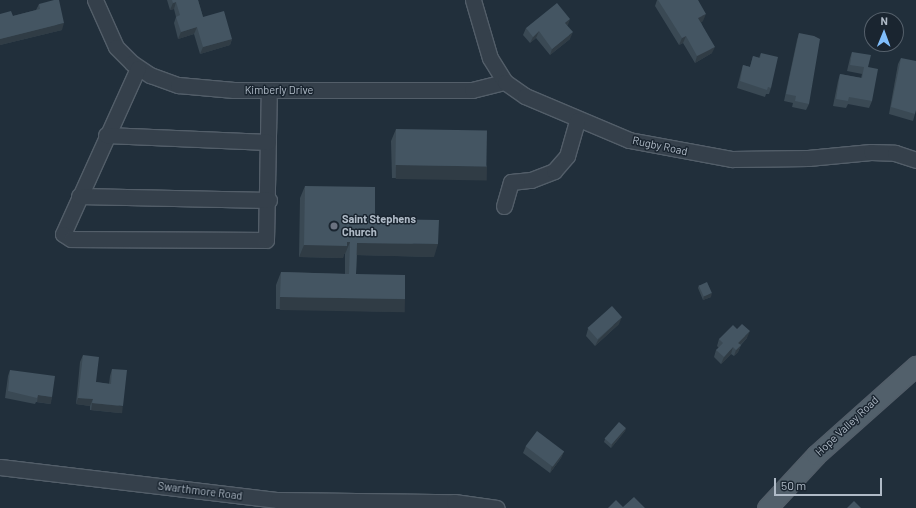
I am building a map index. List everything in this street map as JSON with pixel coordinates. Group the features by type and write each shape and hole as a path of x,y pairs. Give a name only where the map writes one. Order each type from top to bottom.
{"main road":[{"name":"Hope Valley Road","path":"767,508 816,455 916,366"}],"street":[{"name":"Kimberly Drive","path":"95,0 116,47 138,68 150,75 178,85 200,88 269,90 472,90 504,82"},
{"name":"Rugby Road","path":"473,0 490,58 504,82 525,96 577,120 629,140 714,157 770,160 871,152 895,153 916,160"},
{"path":"138,68 106,135 63,234 71,239 266,240 269,200 269,90"},
{"path":"504,206 511,182 531,180 554,171 567,156 577,120"},
{"path":"106,135 268,142"},
{"path":"79,196 269,200"},
{"name":"Swarthmore Road","path":"0,467 278,500 454,502 497,508"}],"building":[{"path":"59,0 64,23 0,39 0,14 11,11 13,16 40,9 39,4"},
{"path":"172,0 198,0 203,17 224,11 232,39 203,47 197,27 181,32 176,17 180,15 176,2 173,3"},
{"path":"658,0 698,0 706,14 698,18 715,47 697,56 686,36 682,38"},
{"path":"557,3 570,19 565,23 573,32 552,49 539,31 533,37 526,28"},
{"path":"799,33 814,36 820,39 809,104 795,101 796,96 786,94"},
{"path":"852,52 871,55 868,67 878,69 872,101 849,97 848,101 836,99 840,74 862,78 864,67 850,65"},
{"path":"761,53 778,57 771,88 768,87 767,90 740,81 743,65 750,67 753,56 760,58"},
{"path":"901,58 916,61 915,114 891,107"},
{"path":"396,129 487,131 486,167 395,165"},
{"path":"305,186 375,187 375,219 439,220 438,244 357,243 356,274 405,275 405,299 280,297 281,272 349,274 350,242 347,242 347,246 304,245"},
{"path":"707,282 712,293 704,297 699,286"},
{"path":"612,306 622,317 598,339 587,328"},
{"path":"742,324 750,331 738,343 741,345 736,350 733,347 724,357 716,350 723,343 719,339 733,325 737,329"},
{"path":"83,355 99,357 96,382 111,384 112,369 127,370 123,406 92,403 93,399 78,398"},
{"path":"10,370 55,376 52,397 38,395 37,398 8,391"},
{"path":"619,422 626,428 611,445 605,439"},
{"path":"537,431 564,451 553,467 526,446"},
{"path":"634,497 645,508 608,508 616,500 623,507"},
{"path":"854,501 861,508 847,508"}],"place":[{"name":"Saint Stephens Church","path":"334,226"}]}
